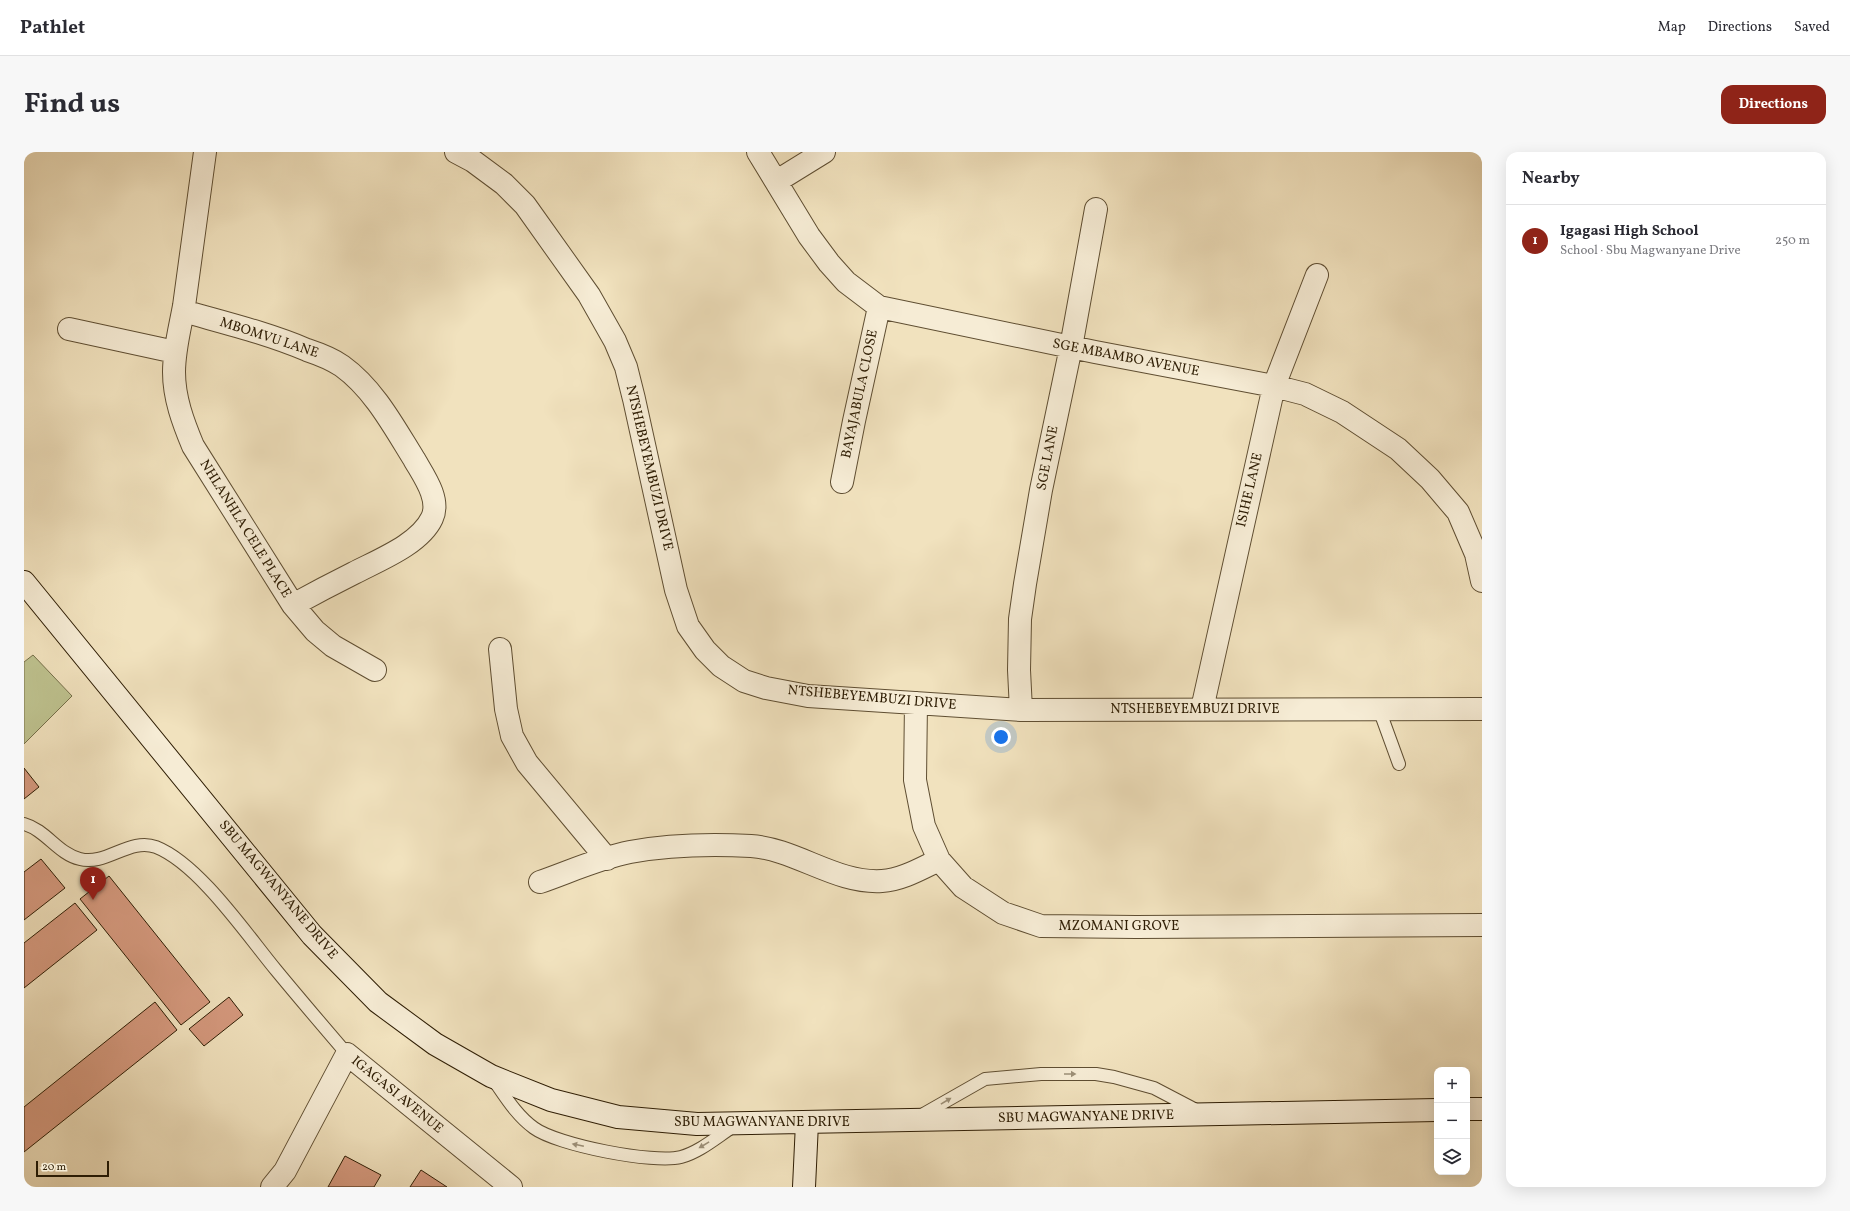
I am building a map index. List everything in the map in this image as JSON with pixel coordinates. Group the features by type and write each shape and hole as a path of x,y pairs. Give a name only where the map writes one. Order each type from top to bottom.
{"street":[{"name":"NHLANHLA CELE PLACE","path":"205,152 183,311 175,352 174,373 178,402 183,422 193,446 293,605 315,631 333,646 375,670"},
{"name":"NTSHEBEYEMBUZI DRIVE","path":"456,152 473,161 504,184 524,205 589,296 615,341 626,367 676,590 688,626 705,650 722,666 744,681 766,688 808,696 1021,710 1482,709"},
{"name":"SGE MBAMBO AVENUE","path":"758,152 777,181 808,236 846,282 879,308 1274,386 1305,394 1342,412 1398,449 1430,479 1458,512 1476,554 1482,581"},
{"path":"777,181 824,152"},
{"name":"SGE LANE","path":"1021,710 1019,670 1020,626 1025,584 1041,490 1071,347 1096,209"},
{"name":"ISIHE LANE","path":"1202,709 1274,386 1317,275"},
{"name":"BAYAJABULA CLOSE","path":"842,482 879,308"},
{"name":"MBOMVU LANE","path":"183,311 289,342 328,358 342,367 372,396 424,476 433,496 434,508 432,518 412,541 293,605"},
{"path":"69,329 175,352"},
{"name":"SBU MAGWANYANE DRIVE","path":"24,582 312,935 378,1002 435,1044 491,1076 551,1100 618,1117 697,1124 1434,1110"},
{"path":"500,649 506,708 512,736 528,763 607,858"},
{"name":"MZOMANI GROVE","path":"916,703 915,780 924,826 939,860 964,887 1003,913 1041,926 1136,927 1482,925"},
{"path":"540,882 607,858 629,852 669,846 750,846 771,848 838,874 867,880 883,881 902,876 939,860"},
{"name":"IGAGASI AVENUE","path":"272,1187 285,1171 347,1054 511,1187"},
{"path":"1470,1109 1482,1109"},
{"path":"804,1187 807,1123"}],"lane":[{"path":"1379,709 1399,764"},
{"path":"24,824 32,826 65,851 79,859 91,860 134,846 146,845 156,847 173,856 189,868 229,912 347,1054"},
{"path":"912,1121 985,1079 1041,1074 1096,1074 1114,1077 1154,1088 1205,1115"},
{"path":"491,1076 512,1107 535,1129 552,1138 575,1145 640,1157 665,1159 683,1156 702,1147 736,1124"}],"green space":[{"path":"33,655 72,696 24,744 24,662"}],"building":[{"path":"24,768 39,787 24,799"},
{"path":"41,859 65,888 24,920 24,872"},
{"path":"109,876 210,1002 181,1025 80,899"},
{"path":"75,903 97,930 24,988 24,943"},
{"path":"229,997 243,1015 204,1046 189,1029"},
{"path":"155,1002 177,1030 24,1152 24,1107"},
{"path":"345,1156 381,1175 374,1187 328,1187"},
{"path":"421,1170 447,1187 410,1187"}],"place":[{"name":"Igagasi High School","path":"93,900"}]}
